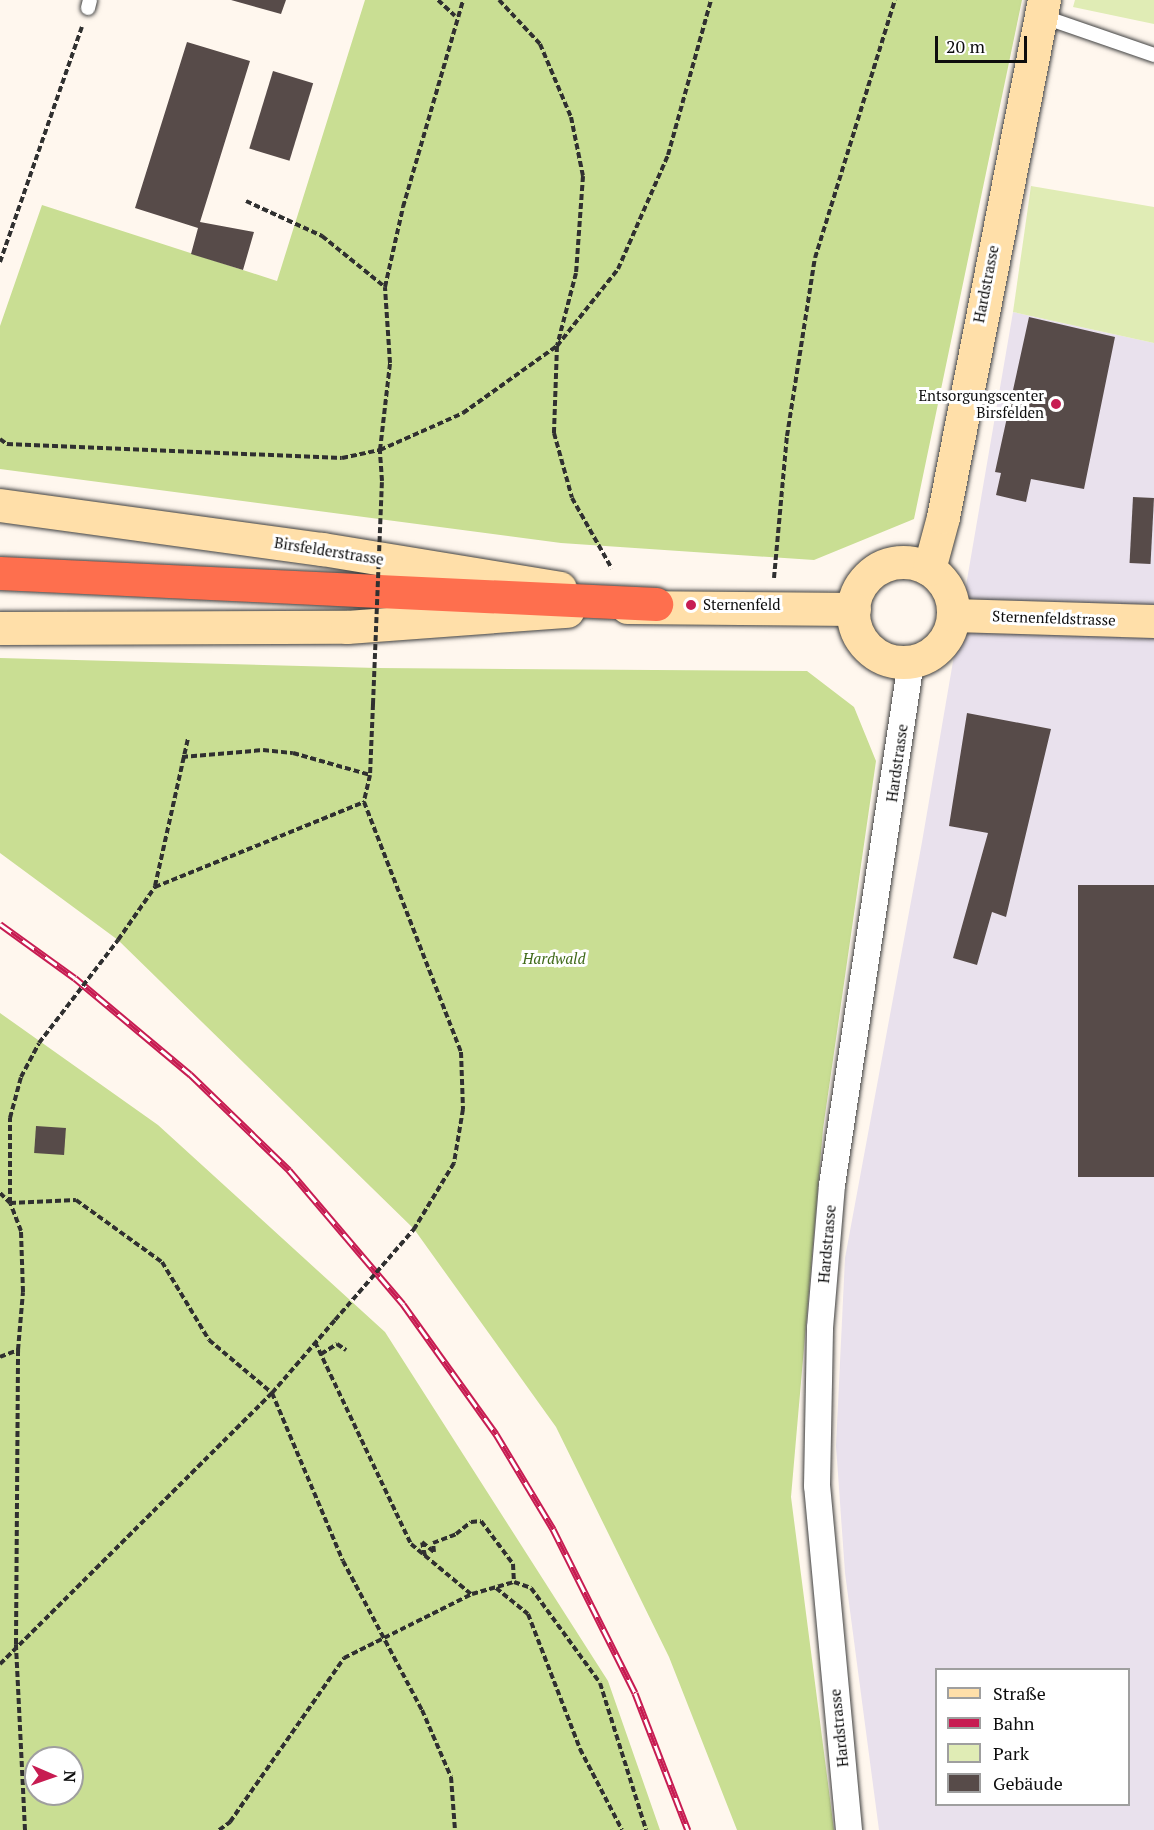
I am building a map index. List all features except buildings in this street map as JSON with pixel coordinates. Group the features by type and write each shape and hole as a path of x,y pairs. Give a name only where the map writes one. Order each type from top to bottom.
{"highway":[{"path":"0,573 656,604"}],"street":[{"name":"Hardstrasse","path":"929,569 943,517 1043,8"},
{"name":"Birsfelderstrasse","path":"0,505 322,549 656,604"},
{"path":"901,562 929,569 948,589 954,615 936,651 911,662 875,654 858,634 854,609 864,582 886,565 901,562"},
{"name":"Birsfelderstrasse","path":"0,628 347,627 656,604 854,609"},
{"name":"Sternenfeldstrasse","path":"954,615 1154,621"},
{"name":"Hardstrasse","path":"849,1830 817,1485 820,1328 832,1185 911,662"}],"lane":[{"path":"1043,8 1154,55"}],"path":[{"path":"438,0 455,16"},
{"path":"0,1664 16,1644 272,1393 414,1229 454,1163 463,1109 461,1052 364,802 370,775 382,481 380,450 390,363 385,287 455,16 463,0"},
{"path":"499,0 540,44 571,117 583,176 576,273 557,346 554,433 572,498 608,567 618,572"},
{"path":"0,439 7,444 342,458 380,450 463,413 557,346 618,269 668,155 711,0"},
{"path":"775,561 787,436 815,258 895,0"},
{"path":"0,262 89,4"},
{"path":"246,201 322,236 385,287"},
{"path":"25,1830 16,1644 18,1350 23,1292 21,1231 10,1203 10,1118 21,1077 39,1042 118,940 155,887 173,821 182,757 188,738"},
{"path":"182,757 263,750 293,753 370,775"},
{"path":"155,887 364,802"},
{"path":"0,1193 10,1203 76,1200 162,1262 209,1340 272,1393 343,1561 451,1777 455,1830"},
{"path":"315,1342 411,1544 472,1594"},
{"path":"321,1354 337,1344 346,1350"},
{"path":"0,1357 18,1350"},
{"path":"425,1557 422,1542 434,1552 433,1543 456,1534 471,1522 481,1521 513,1564 514,1582"},
{"path":"219,1830 230,1822 344,1658 472,1594 514,1582 531,1588 600,1683 646,1830"},
{"path":"496,1587 528,1614 580,1749 622,1830"}],"shaded area":[{"path":"1013,312 1154,343 1154,1830 879,1830 845,1573 836,1446 845,1258 922,842"}],"green space":[{"path":"365,0 1022,0 914,519 814,560 561,543 0,469 0,326 42,205 277,281"},
{"path":"1075,0 1154,0 1154,24 1073,7"},
{"path":"1031,186 1154,207 1154,343 1013,312"},
{"name":"Hardwald","path":"0,658 377,668 807,671 854,707 876,761 823,1129 791,1497 834,1830 737,1830 669,1657 556,1427 414,1229 118,940 0,853"},
{"path":"0,1013 158,1125 385,1332 608,1681 660,1830 0,1830"}],"railway":[{"path":"0,924 75,978 190,1074 289,1170 403,1304 496,1434 553,1529 635,1693 688,1830"}],"place":[{"name":"Entsorgungscenter Birsfelden","path":"1056,404"},
{"name":"Sternenfeld","path":"691,605"}]}
